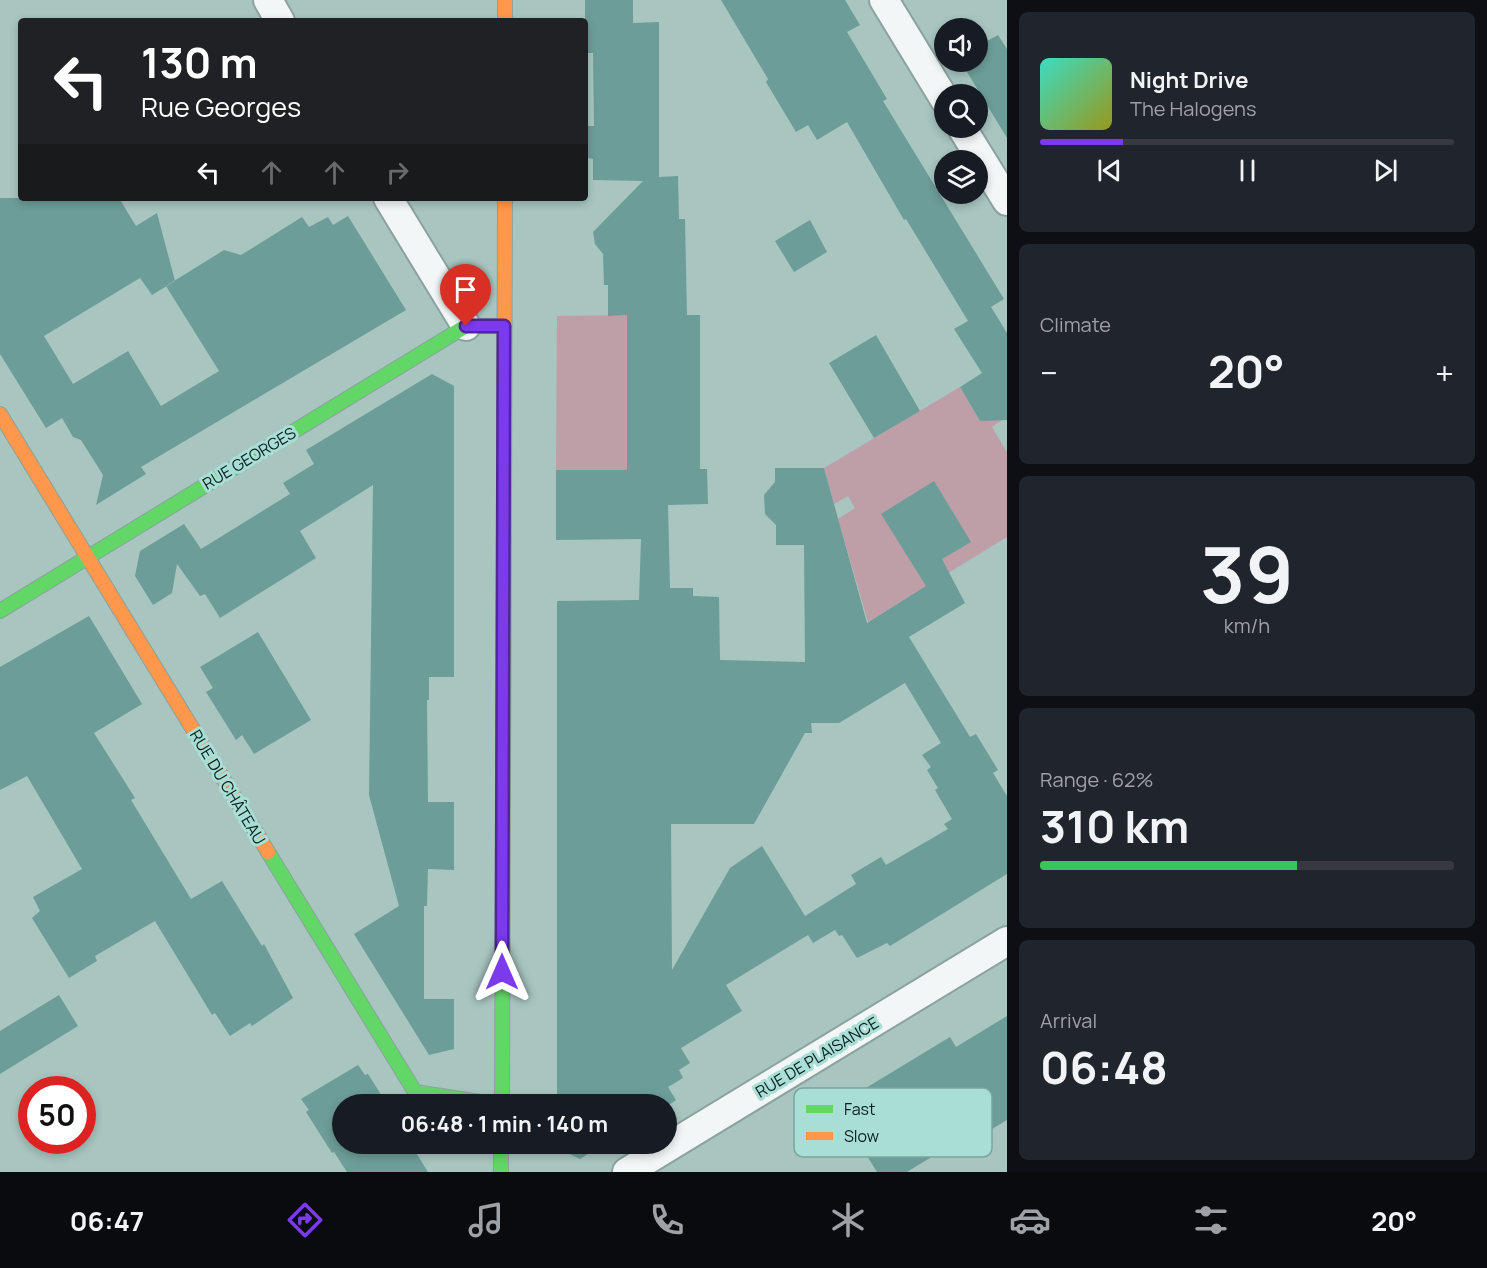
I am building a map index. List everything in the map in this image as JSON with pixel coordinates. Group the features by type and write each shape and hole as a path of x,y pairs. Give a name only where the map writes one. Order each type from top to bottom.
{"street":[{"path":"268,0 278,18"},
{"path":"505,0 505,18"},
{"path":"884,0 935,84"},
{"path":"968,138 1007,201"},
{"path":"390,201 466,326 504,326"},
{"path":"502,1094 505,201"},
{"name":"RUE GEORGES","path":"0,611 466,326"},
{"name":"RUE DU CHÂTEAU","path":"0,414 415,1092 428,1094"},
{"name":"RUE DE PLAISANCE","path":"627,1172 1007,941"},
{"path":"501,1154 501,1172"}],"shaded area":[{"path":"627,315 627,470 556,470 557,316"},
{"path":"960,387 980,421 1002,410 1006,417 992,427 1007,452 1007,537 868,622 838,519 855,508 848,496 834,504 824,468"}],"building":[{"path":"585,0 633,0 633,23 659,22 659,177 678,176 679,219 685,219 687,315 700,315 700,469 707,469 708,504 668,505 670,588 693,588 693,596 719,597 720,660 805,662 804,545 776,545 776,525 765,514 764,495 775,482 775,468 824,468 867,623 926,586 881,514 934,481 971,542 942,559 965,603 909,637 970,737 976,734 998,770 993,773 1007,796 1007,874 890,946 887,943 857,958 842,935 839,936 835,930 813,943 808,935 726,985 742,1011 681,1048 690,1063 679,1070 683,1078 668,1087 672,1094 557,1094 557,601 639,600 641,539 556,540 556,470 627,470 627,315 608,316 608,285 604,285 603,254 595,244 593,232 643,181 593,180 593,159 588,158 588,126 594,126 593,53 588,53 588,18 585,18","holes":["905,683 941,743 922,755 931,767 927,770 938,788 935,790 952,819 944,824 948,829 886,865 881,857 851,875 856,884 805,916 762,846 730,868 672,970 671,824 754,824 805,733 812,733 811,723 839,723"]},
{"path":"721,0 845,0 860,25 847,32 887,99 883,101 934,184 934,204 946,204 1004,299 991,307 1007,333 1007,420 980,421 960,387 982,373 954,329 968,321 906,219 904,220 847,122 817,140 808,125 796,132 766,82 768,79"},
{"path":"998,35 1007,49 1007,138 988,107 988,84 974,84 967,72 988,72 988,40"},
{"path":"0,198 18,198 18,201 121,201 136,226 157,213 175,280 224,250 241,255 302,217 309,227 328,217 333,225 348,216 406,310 141,467 146,474 96,505 103,475 81,440 73,437 62,418 46,428 0,354","holes":["140,278 152,295 166,286 219,371 161,406 128,351 73,384 44,336"]},
{"path":"810,220 827,252 794,272 775,241"},
{"path":"876,335 920,411 874,438 829,363"},
{"path":"432,374 454,386 454,677 429,677 429,700 427,700 428,802 454,802 454,870 428,869 427,906 424,906 424,999 454,999 454,1049 429,1055 354,934 399,906 369,795 373,485 300,531 316,558 220,618 205,594 200,596 177,564 172,593 153,605 135,576 140,551 184,524 201,549 290,494 283,483 314,464 306,450"},
{"path":"89,616 142,704 94,733 135,798 131,800 191,899 222,881 262,946 264,944 293,998 252,1026 250,1023 230,1036 215,1013 212,1015 155,921 95,956 97,961 69,978 32,918 40,911 33,897 82,869 27,776 0,790 0,667"},
{"path":"258,632 311,720 254,754 242,735 236,740 206,692 213,688 200,667"},
{"path":"59,995 78,1026 0,1074 0,1031"},
{"path":"1007,1016 1007,1120 992,1129 992,1088 866,1088 950,1037 956,1047"},
{"path":"358,1065 365,1075 368,1074 381,1094 332,1094 332,1153 306,1112 309,1110 301,1099"},
{"path":"335,1154 417,1154 428,1172 347,1172"},
{"path":"570,1154 588,1154 580,1159"},
{"path":"868,1157 932,1157 907,1172 877,1172"}],"traffic: fast":[{"path":"0,611 466,326 504,326"},
{"path":"502,1094 504,497"},
{"path":"268,852 415,1092 428,1094"},
{"path":"501,1154 501,1172"}],"traffic: slow":[{"path":"505,0 505,18"},
{"path":"504,497 505,201"},
{"path":"0,414 268,852"}],"route":[{"path":"466,326 504,326 502,972"}]}
